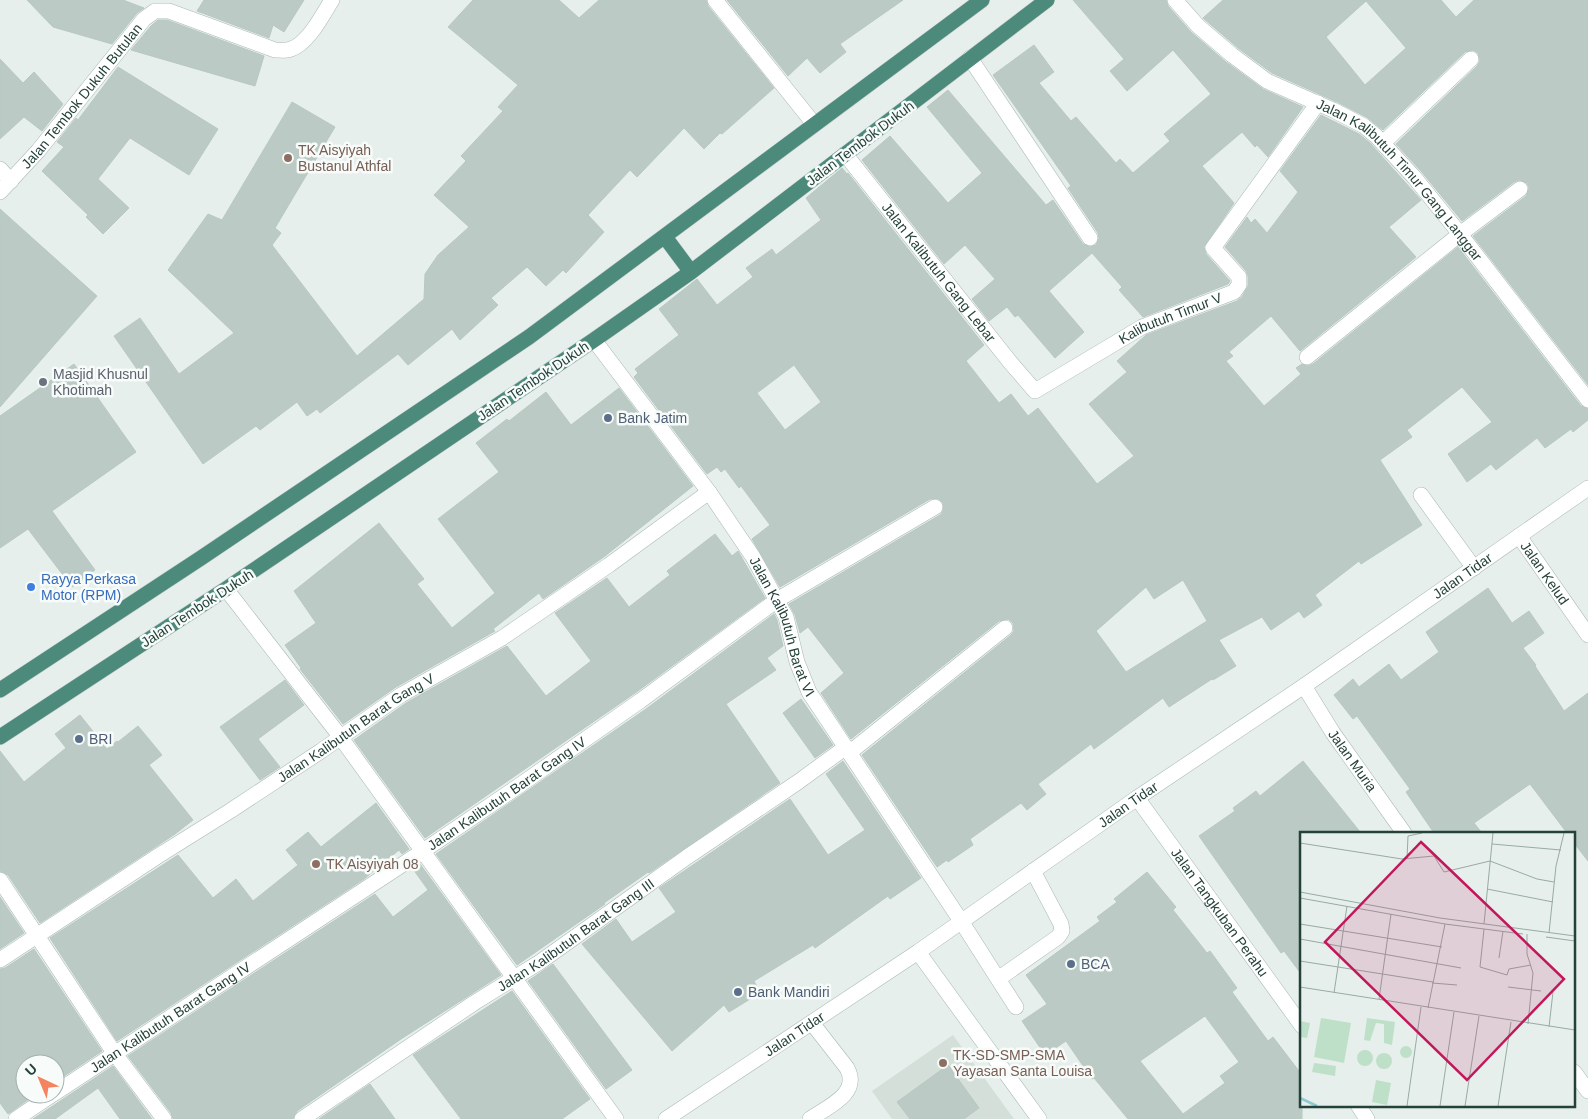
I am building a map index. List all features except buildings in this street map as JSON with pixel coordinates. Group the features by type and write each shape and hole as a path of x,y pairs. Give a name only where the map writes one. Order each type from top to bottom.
{"highway":[{"path":"0,690 528,337 982,0"},
{"name":"Jalan Tembok Dukuh","path":"0,736 226,589 594,340 691,272 1047,0"},
{"path":"665,237 691,272"}],"street":[{"name":"Jalan Tembok Dukuh Butulan","path":"0,192 38,151 144,19 155,11 169,11 275,50 289,50 298,47 307,38 332,0"},
{"path":"715,0 814,124"},
{"name":"Jalan Kalibutuh Timur Gang Langgar","path":"1175,0 1198,26 1267,81 1318,103 1364,126 1383,143 1414,177 1460,234 1588,400"},
{"path":"970,58 1090,238"},
{"path":"1383,143 1471,59"},
{"name":"Kalibutuh Timur V","path":"1035,391 1142,327 1234,292 1240,285 1239,277 1213,248 1318,103"},
{"name":"Jalan Kalibutuh Gang Lebar","path":"844,154 1035,391"},
{"path":"0,169 12,181"},
{"path":"1307,357 1460,234 1520,189"},
{"name":"Jalan Kalibutuh Barat VI","path":"594,340 709,492 753,557 786,617 797,662 809,692 1016,1007"},
{"name":"Jalan Tidar","path":"666,1119 918,952 1033,870 1304,686 1588,488"},
{"name":"Jalan Kalibutuh Barat Gang V","path":"0,960 158,856 230,812 341,738 401,695 511,632 609,565 709,492"},
{"path":"1421,495 1474,568"},
{"name":"Jalan Kalibutuh Barat Gang IV","path":"65,1087 423,851 640,701 777,600 934,508"},
{"name":"Jalan Kelud","path":"1519,536 1588,635"},
{"path":"226,589 341,738 616,1119"},
{"name":"Jalan Kalibutuh Barat Gang III","path":"302,1119 548,956 687,857 848,750 1005,628"},
{"name":"Jalan Muria","path":"1304,686 1333,733 1403,832"},
{"name":"Jalan Tangkuban Perahu","path":"1137,798 1300,1023"},
{"path":"998,979 1058,937 1062,931 1062,924 1033,870"},
{"path":"0,880 115,1054 164,1119"},
{"path":"918,952 1039,1119"},
{"path":"810,1119 845,1095 850,1086 851,1076 812,1022"},
{"path":"1576,1075 1588,1091"},
{"name":"Jalan Kalibutuh Barat Gang IV","path":"16,1119 39,1104"},
{"path":"1359,1106 1367,1119"}],"shaded area":[{"name":"TK-SD-SMP-SMA Yayasan Santa Louisa","path":"953,1035 1014,1119 892,1119 872,1091"}],"place":[{"name":"TK Aisyiyah Bustanul Athfal","path":"288,158"},
{"name":"Masjid Khusnul Khotimah","path":"43,382"},
{"name":"Bank Jatim","path":"608,418"},
{"name":"Rayya Perkasa Motor (RPM)","path":"31,587"},
{"name":"BRI","path":"79,739"},
{"name":"TK Aisyiyah 08","path":"316,864"},
{"name":"BCA","path":"1071,964"},
{"name":"Bank Mandiri","path":"738,992"},
{"name":"TK-SD-SMP-SMA Yayasan Santa Louisa","path":"943,1063"}]}
